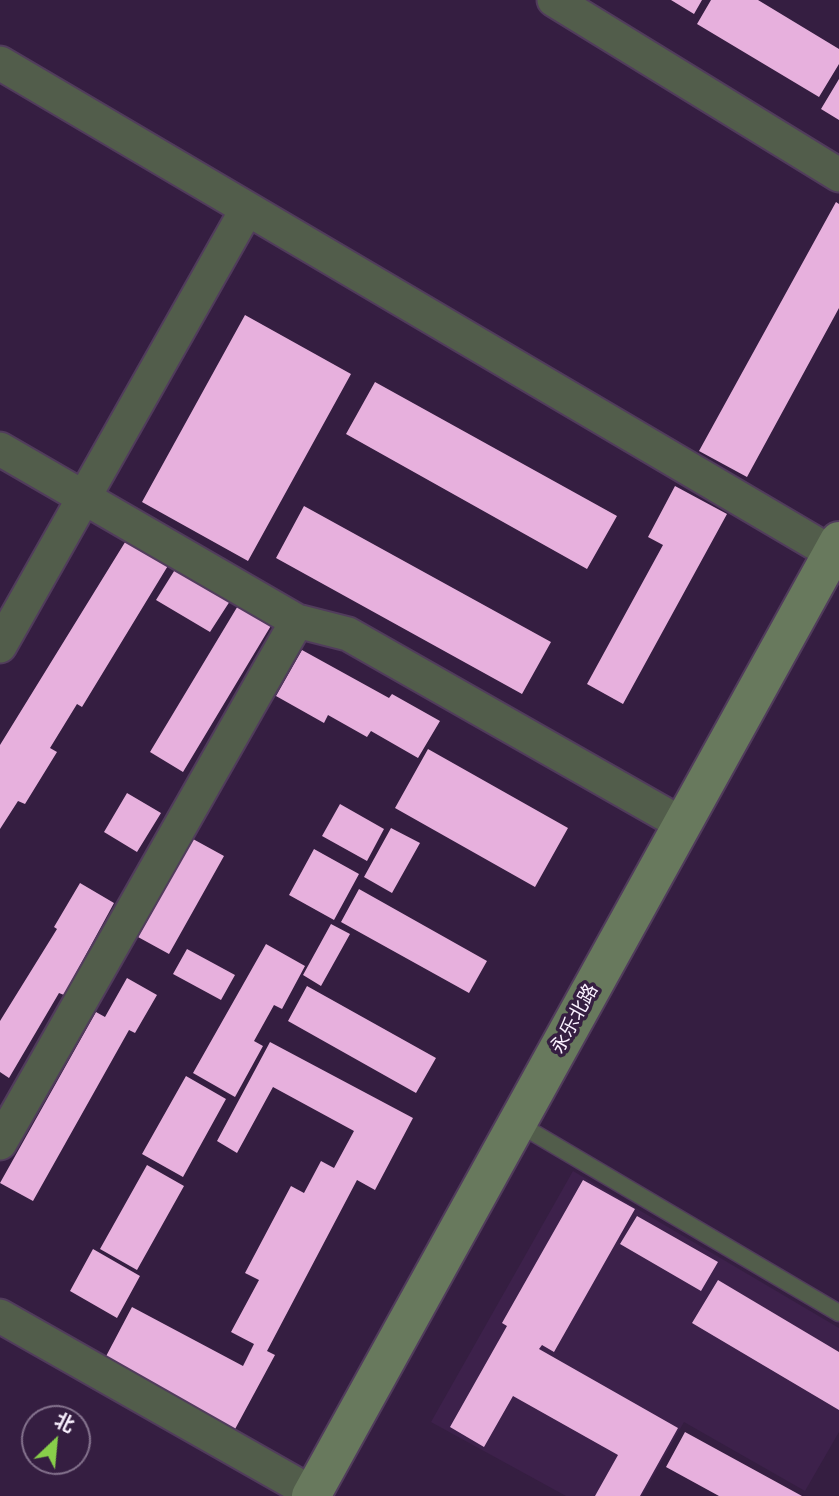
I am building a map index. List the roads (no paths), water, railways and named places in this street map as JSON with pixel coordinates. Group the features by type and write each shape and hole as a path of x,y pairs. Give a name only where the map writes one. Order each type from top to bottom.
{"main road":[{"name":"永乐北路","path":"312,1495 836,547"}],"street":[{"path":"554,0 839,175"},
{"path":"0,63 247,209 836,547"},
{"path":"0,646 247,209"},
{"path":"0,449 297,621 348,634 682,824"},
{"path":"0,1143 297,621"},
{"path":"0,1316 312,1495"}],"lane":[{"path":"517,1123 839,1313"}]}
